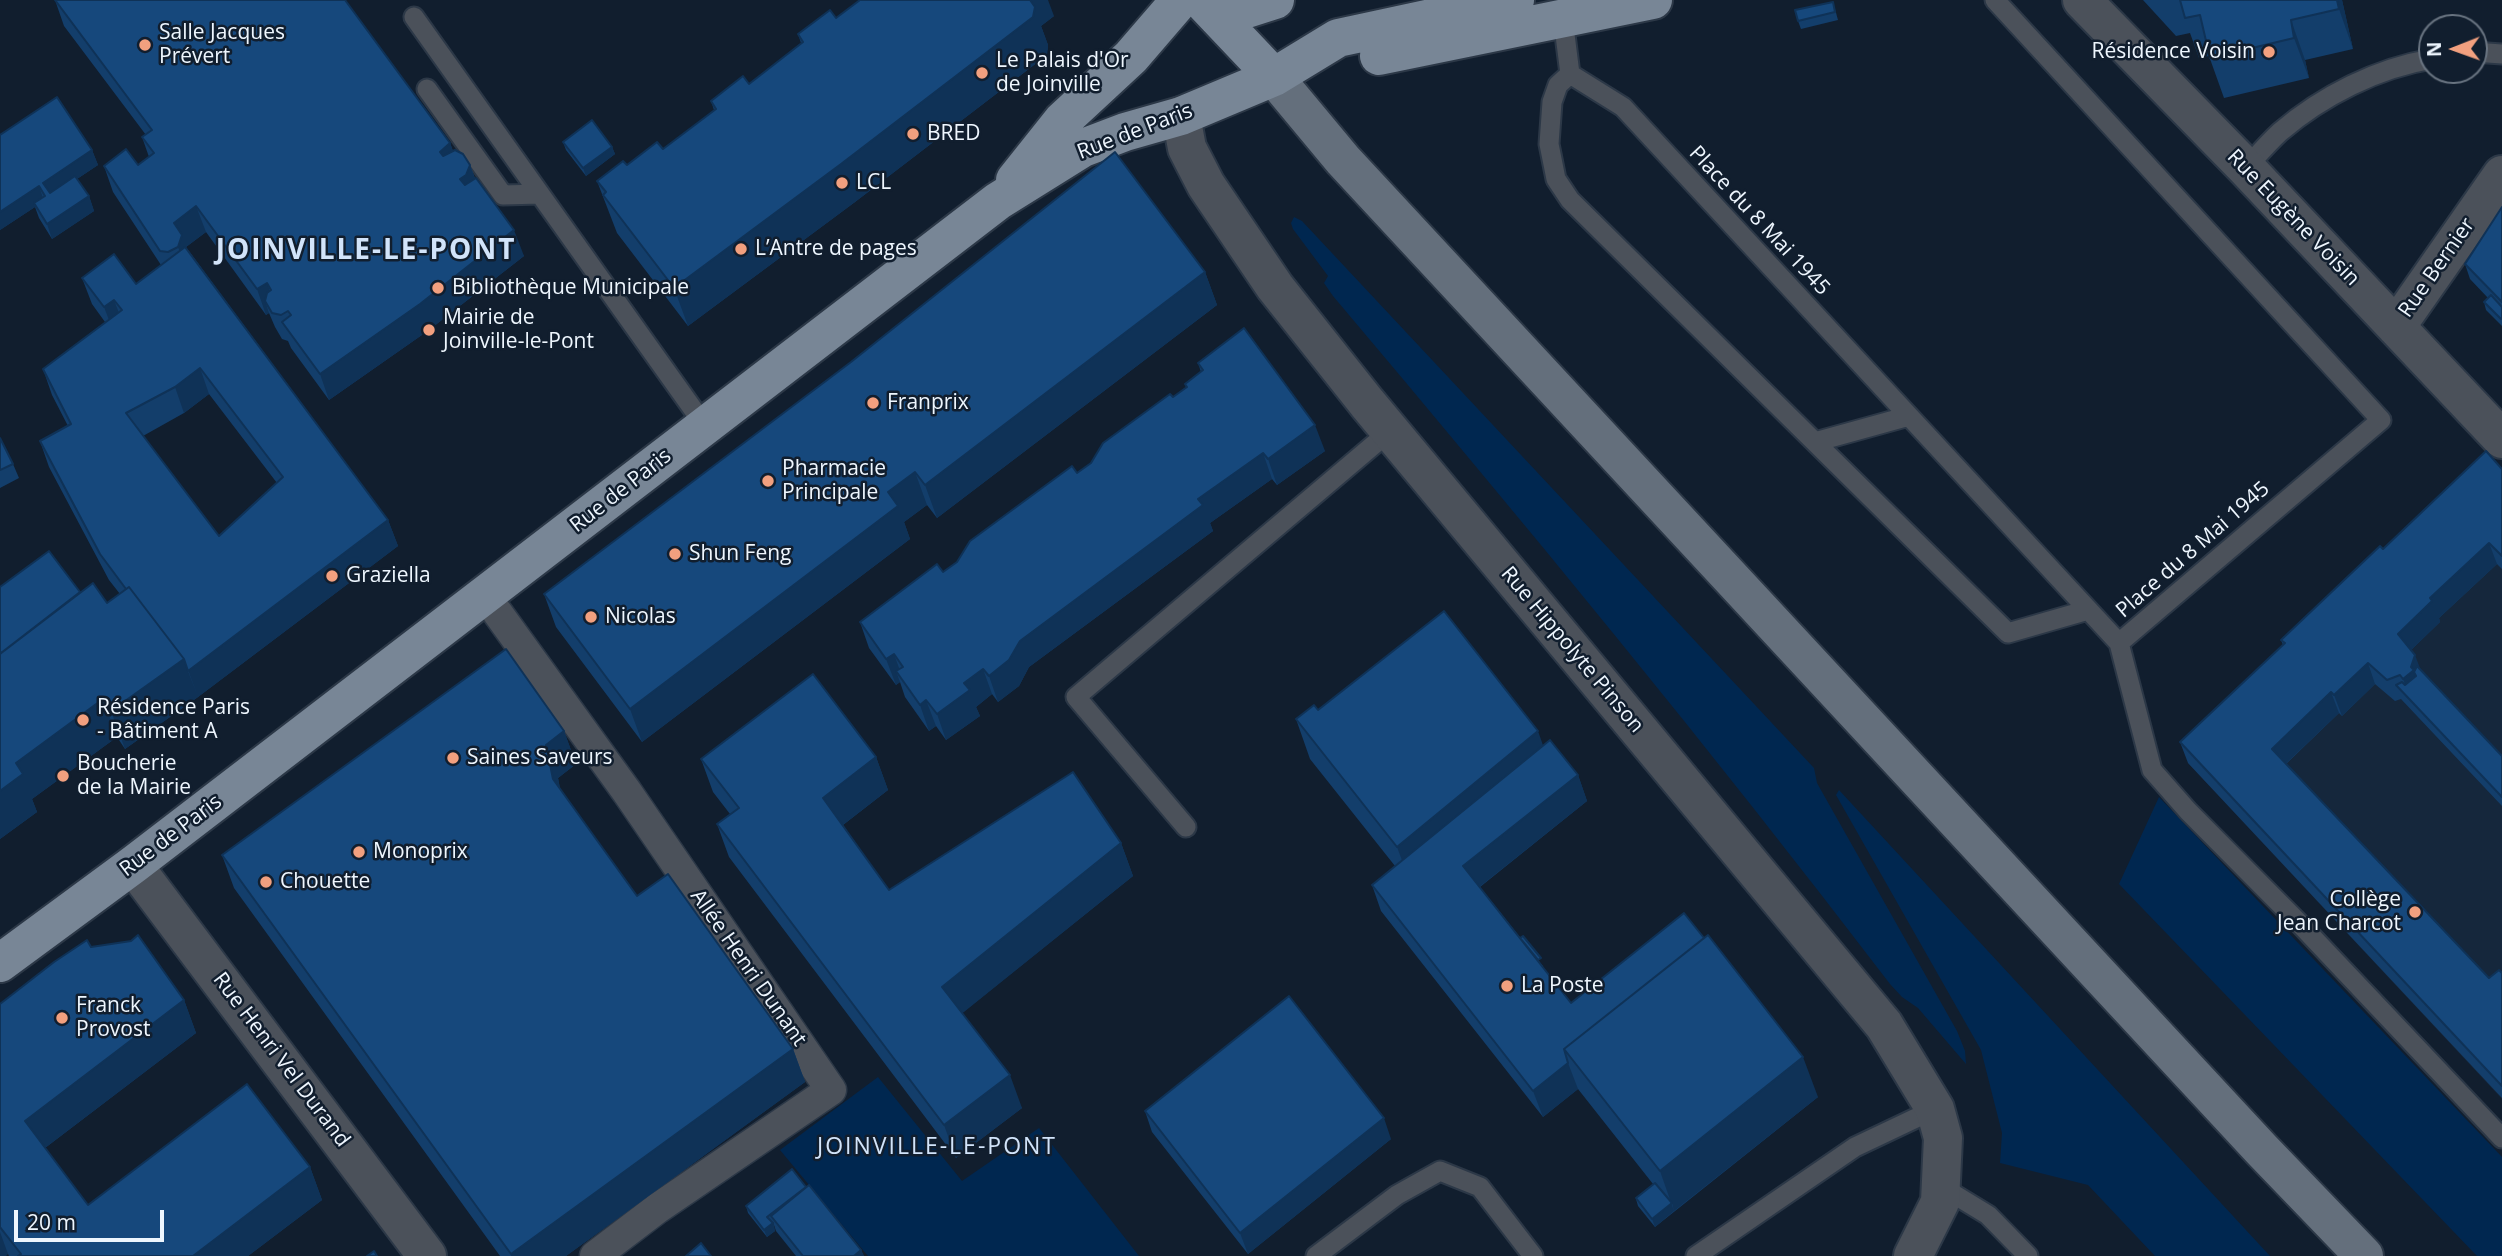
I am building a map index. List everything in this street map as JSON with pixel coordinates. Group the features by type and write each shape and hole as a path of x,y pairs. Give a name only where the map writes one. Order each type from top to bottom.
{"main road":[{"path":"998,201 1062,121 1131,57 1180,0"},
{"path":"1210,9 1275,0"},
{"path":"1274,77 1338,38 1515,0"},
{"path":"1274,77 1653,0"},
{"path":"1210,9 1274,77 1362,181 2262,1150 2364,1256"},
{"name":"Rue de Paris","path":"0,963 133,865 998,201 1083,148 1125,132 1181,116 1274,77"}],"street":[{"name":"Rue Eugène Voisin","path":"2082,0 2246,168 2502,439"},
{"name":"Rue Hippolyte Pinson","path":"1181,116 1187,148 1206,186 1275,287 1390,431 1884,1026 1936,1109 1944,1138 1940,1202 1913,1256"},
{"name":"Rue Bernier","path":"2396,327 2502,175"},
{"name":"Allée Henri Dunant","path":"497,612 627,792 831,1090 658,1208 595,1256"},
{"name":"Rue Henri Vel Durand","path":"133,865 427,1256"}],"lane":[{"name":"Place du 8 Mai 1945","path":"1570,74 1623,107 2119,643 2381,419 1995,0"},
{"path":"414,18 705,426"},
{"path":"1563,19 1570,74 1558,85 1552,102 1549,144 1556,179 1570,200 2008,633 2088,610"},
{"path":"2246,168 2279,133 2316,105 2374,75 2418,63"},
{"path":"427,89 503,195 540,194"},
{"path":"1815,442 1909,416"},
{"path":"1186,827 1076,697 1390,431"},
{"path":"2119,643 2152,770 2188,811 2299,923 2502,1138"},
{"path":"1696,1256 1855,1147 1936,1109"},
{"path":"1317,1256 1397,1195 1440,1171 1480,1187 1533,1256"},
{"path":"1942,1187 1988,1215 2028,1256"}],"shaded area":[{"path":"1294,217 1302,221 1814,768 1817,783 1957,1031 1965,1051 1966,1064 1918,1008 1890,984 1616,636 1333,296 1324,283 1328,276 1293,229 1291,223"},
{"name":"Collège Jean Charcot","path":"2502,481 2502,1099 2188,763"},
{"path":"1839,790 2270,1256 2155,1256 2088,1185 2000,1163 2002,1133 1981,1050 1836,795"},
{"path":"2159,797 2502,1157 2502,1256 2477,1256 2119,884"},
{"path":"878,1077 962,1181 1039,1128 1139,1256 868,1256 780,1150"}],"building":[{"path":"55,0 345,0 450,143 440,152 443,156 455,150 463,154 470,165 466,175 460,179 465,185 476,178 514,230 420,304 320,374 282,322 291,315 288,311 281,315 272,313 265,301 271,290 267,283 257,289 196,206 174,223 182,235 178,247 168,252 160,251 104,166 126,149 138,165 154,153 142,137 152,130"},
{"path":"860,0 1030,0 1035,7 1033,17 674,288 603,195 606,192 597,181 623,161 627,165 657,142 663,149 716,109 711,101 743,76 749,84 803,42 798,34 830,10 836,18"},
{"path":"2180,0 2337,0 2339,9 2291,20 2294,38 2210,58 2200,15 2185,18"},
{"path":"1833,2 1835,12 1798,21 1795,10"},
{"path":"57,97 92,150 43,183 50,193 75,176 89,196 47,224 34,203 45,196 39,186 0,212 0,135"},
{"path":"592,120 612,147 583,168 563,142"},
{"path":"1115,152 1205,272 925,485 915,472 888,492 898,506 630,709 544,594 851,362"},
{"path":"2502,207 2502,302 2465,264"},
{"path":"185,247 388,520 188,671 184,659 100,554 40,441 71,424 43,369 122,310 114,300 104,307 82,278 114,254 136,284","holes":["200,368 283,477 219,536 126,413 175,387"]},
{"path":"2491,295 2502,307 2501,319 2484,302"},
{"path":"1244,328 1315,425 1268,459 1263,453 1198,499 1203,505 1020,641 1009,660 989,676 983,669 964,683 970,690 937,714 926,700 920,705 896,671 903,667 894,654 886,659 860,622 937,564 943,572 957,562 970,541 1072,466 1077,473 1091,463 1103,443 1170,394 1173,397 1187,387 1185,384 1203,370 1198,363"},
{"path":"0,438 13,464 0,470"},
{"path":"2486,451 2502,469 2502,556 2489,543 2430,598 2432,601 2398,634 2415,655 2411,667 2414,670 2403,679 2400,675 2387,680 2368,663 2334,695 2331,692 2272,749 2489,978 2499,970 2502,973 2502,1086 2180,742 2285,643 2281,640 2380,546 2383,549"},
{"path":"49,551 80,592 1,653 0,587"},
{"path":"93,583 107,603 129,587 184,659 111,711 103,699 16,763 23,774 0,791 0,654"},
{"path":"1444,611 1538,731 1397,847 1296,719 1314,705 1318,710"},
{"path":"506,649 564,731 546,745 553,779 637,896 668,874 793,1049 511,1254 222,855"},
{"path":"2417,666 2502,756 2502,797 2396,685 2402,682 2405,685 2416,676 2414,672"},
{"path":"813,674 876,757 823,798 889,890 1073,772 1121,843 942,987 1010,1075 944,1125 717,824 739,808 701,759"},
{"path":"1550,740 1578,775 1463,866 1571,1003 1684,913 1704,938 1564,1049 1568,1063 1533,1091 1372,885"},
{"path":"138,935 184,1000 25,1121 88,1205 247,1084 310,1167 193,1256 18,1256 21,1254 0,1227 0,1004 87,940 91,947 131,941"},
{"path":"1708,935 1803,1057 1660,1171 1564,1049"},
{"path":"1523,936 1541,958 1538,960 1520,938"},
{"path":"1289,996 1384,1118 1240,1233 1145,1111"},
{"path":"792,1169 806,1187 767,1217 773,1223 764,1230 746,1206"},
{"path":"1655,1183 1672,1203 1652,1219 1636,1198"},
{"path":"809,1185 861,1250 854,1256 803,1256 771,1216"},
{"path":"701,1243 711,1256 686,1256"}],"place":[{"name":"Salle Jacques Prévert","path":"145,45"},
{"name":"Résidence Voisin","path":"2269,52"},
{"name":"Le Palais d'Or de Joinville","path":"982,73"},
{"name":"BRED","path":"913,134"},
{"name":"LCL","path":"842,183"},
{"name":"L’Antre de pages","path":"741,249"},
{"name":"Bibliothèque Municipale","path":"438,288"},
{"name":"Mairie de Joinville-le-Pont","path":"429,330"},
{"name":"Franprix","path":"873,403"},
{"name":"Pharmacie Principale","path":"768,481"},
{"name":"Shun Feng","path":"675,554"},
{"name":"Graziella","path":"332,576"},
{"name":"Nicolas","path":"591,617"},
{"name":"Résidence Paris - Bâtiment A","path":"83,720"},
{"name":"Saines Saveurs","path":"453,758"},
{"name":"Boucherie de la Mairie","path":"63,776"},
{"name":"Monoprix","path":"359,852"},
{"name":"Chouette","path":"266,882"},
{"name":"Collège Jean Charcot","path":"2415,912"},
{"name":"La Poste","path":"1507,986"},
{"name":"Franck Provost","path":"62,1018"}],"district":[{"name":"JOINVILLE-LE-PONT","path":"366,251"},
{"name":"JOINVILLE-LE-PONT","path":"937,1147"}]}
